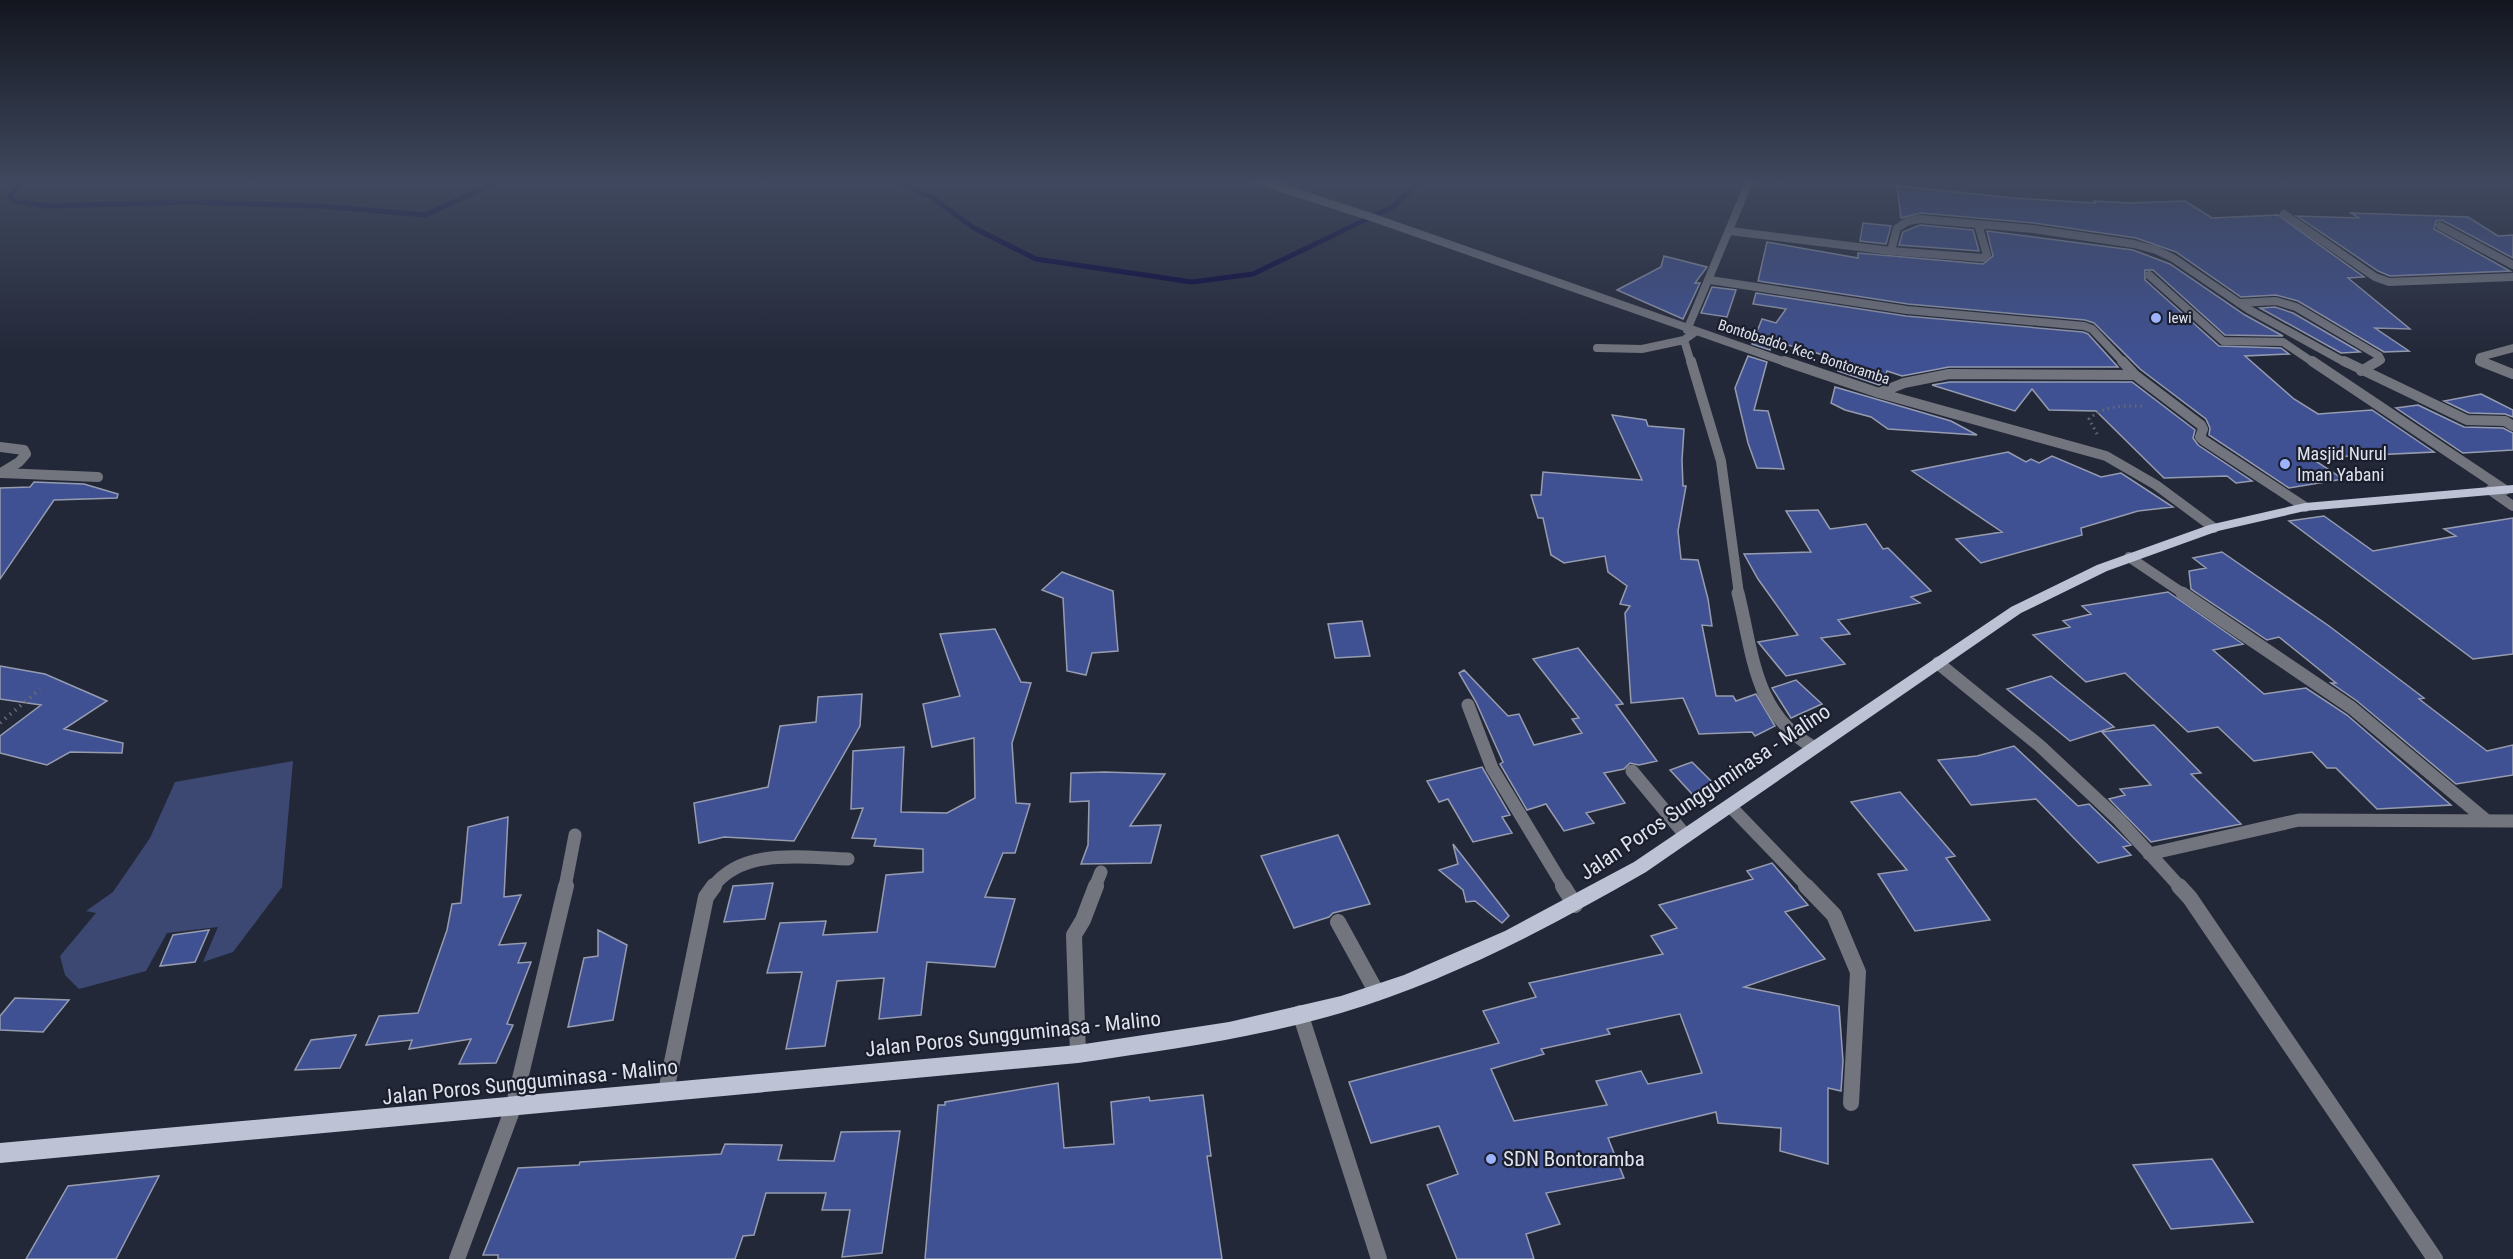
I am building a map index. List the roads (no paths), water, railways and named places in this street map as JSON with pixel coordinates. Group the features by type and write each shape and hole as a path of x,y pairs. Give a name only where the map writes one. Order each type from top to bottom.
{"main road":[{"name":"Jalan Poros Sungguminasa - Malino","path":"0,1153 513,1108 666,1091 1078,1054 1237,1029 1377,993 1484,950 1575,905 1641,867 2016,610 2129,557 2214,528 2304,507 2505,494"}],"street":[{"name":"Bontobaddo, Kec. Bontoramba","path":"1430,239 1689,334 1879,393 2106,456 2156,485 2214,528"},
{"path":"1727,239 1689,334 1720,461 1734,575 1761,686 1769,707 1782,724 1795,737 1813,747"},
{"path":"1793,239 1892,251 1983,258 1987,255 1982,239"},
{"path":"1892,251 1895,239"},
{"path":"2093,239 2145,247 2173,258 2239,303 2361,371 2467,420 2505,421 2513,426"},
{"path":"2320,239 2375,277 2389,282 2513,277"},
{"path":"2464,239 2513,265"},
{"path":"2149,275 2221,339 2232,343 2283,342 2505,494"},
{"path":"1710,280 1907,310 2084,326 2092,330 2135,375 2201,425 2203,429 2200,436 2203,440 2304,507"},
{"path":"2239,303 2276,301 2295,307 2379,356 2381,360 2379,364 2361,371"},
{"path":"1597,348 1641,349 1689,334"},
{"path":"2513,348 2480,357 2479,361 2513,374"},
{"path":"1879,393 1888,388 1934,376 1964,374 2135,375"},
{"path":"0,447 24,450 26,454 19,462 1,473"},
{"path":"1,473 98,477"},
{"path":"2129,557 2352,708 2487,821"},
{"path":"1938,663 2040,746 2119,820 2190,898 2435,1259"},
{"path":"1468,705 1492,768 1575,905"},
{"path":"1632,771 1686,836"},
{"path":"1730,807 1834,915 1858,972 1851,1103"},
{"path":"2150,854 2299,820 2513,821"},
{"path":"457,1259 513,1108 562,905 575,835"},
{"path":"666,1091 706,897 712,887 730,871 749,860 848,859"},
{"path":"1078,1054 1074,935 1101,872"},
{"path":"1338,922 1377,993"},
{"path":"1300,1013 1380,1259"}],"waterway":[{"path":"996,239 1036,259 1192,282 1253,274 1326,239"}],"place":[{"name":"lewi","path":"2156,318"},
{"name":"Masjid Nurul Iman Yabani","path":"2285,464"},
{"name":"SDN Bontoramba","path":"1491,1159"}]}
